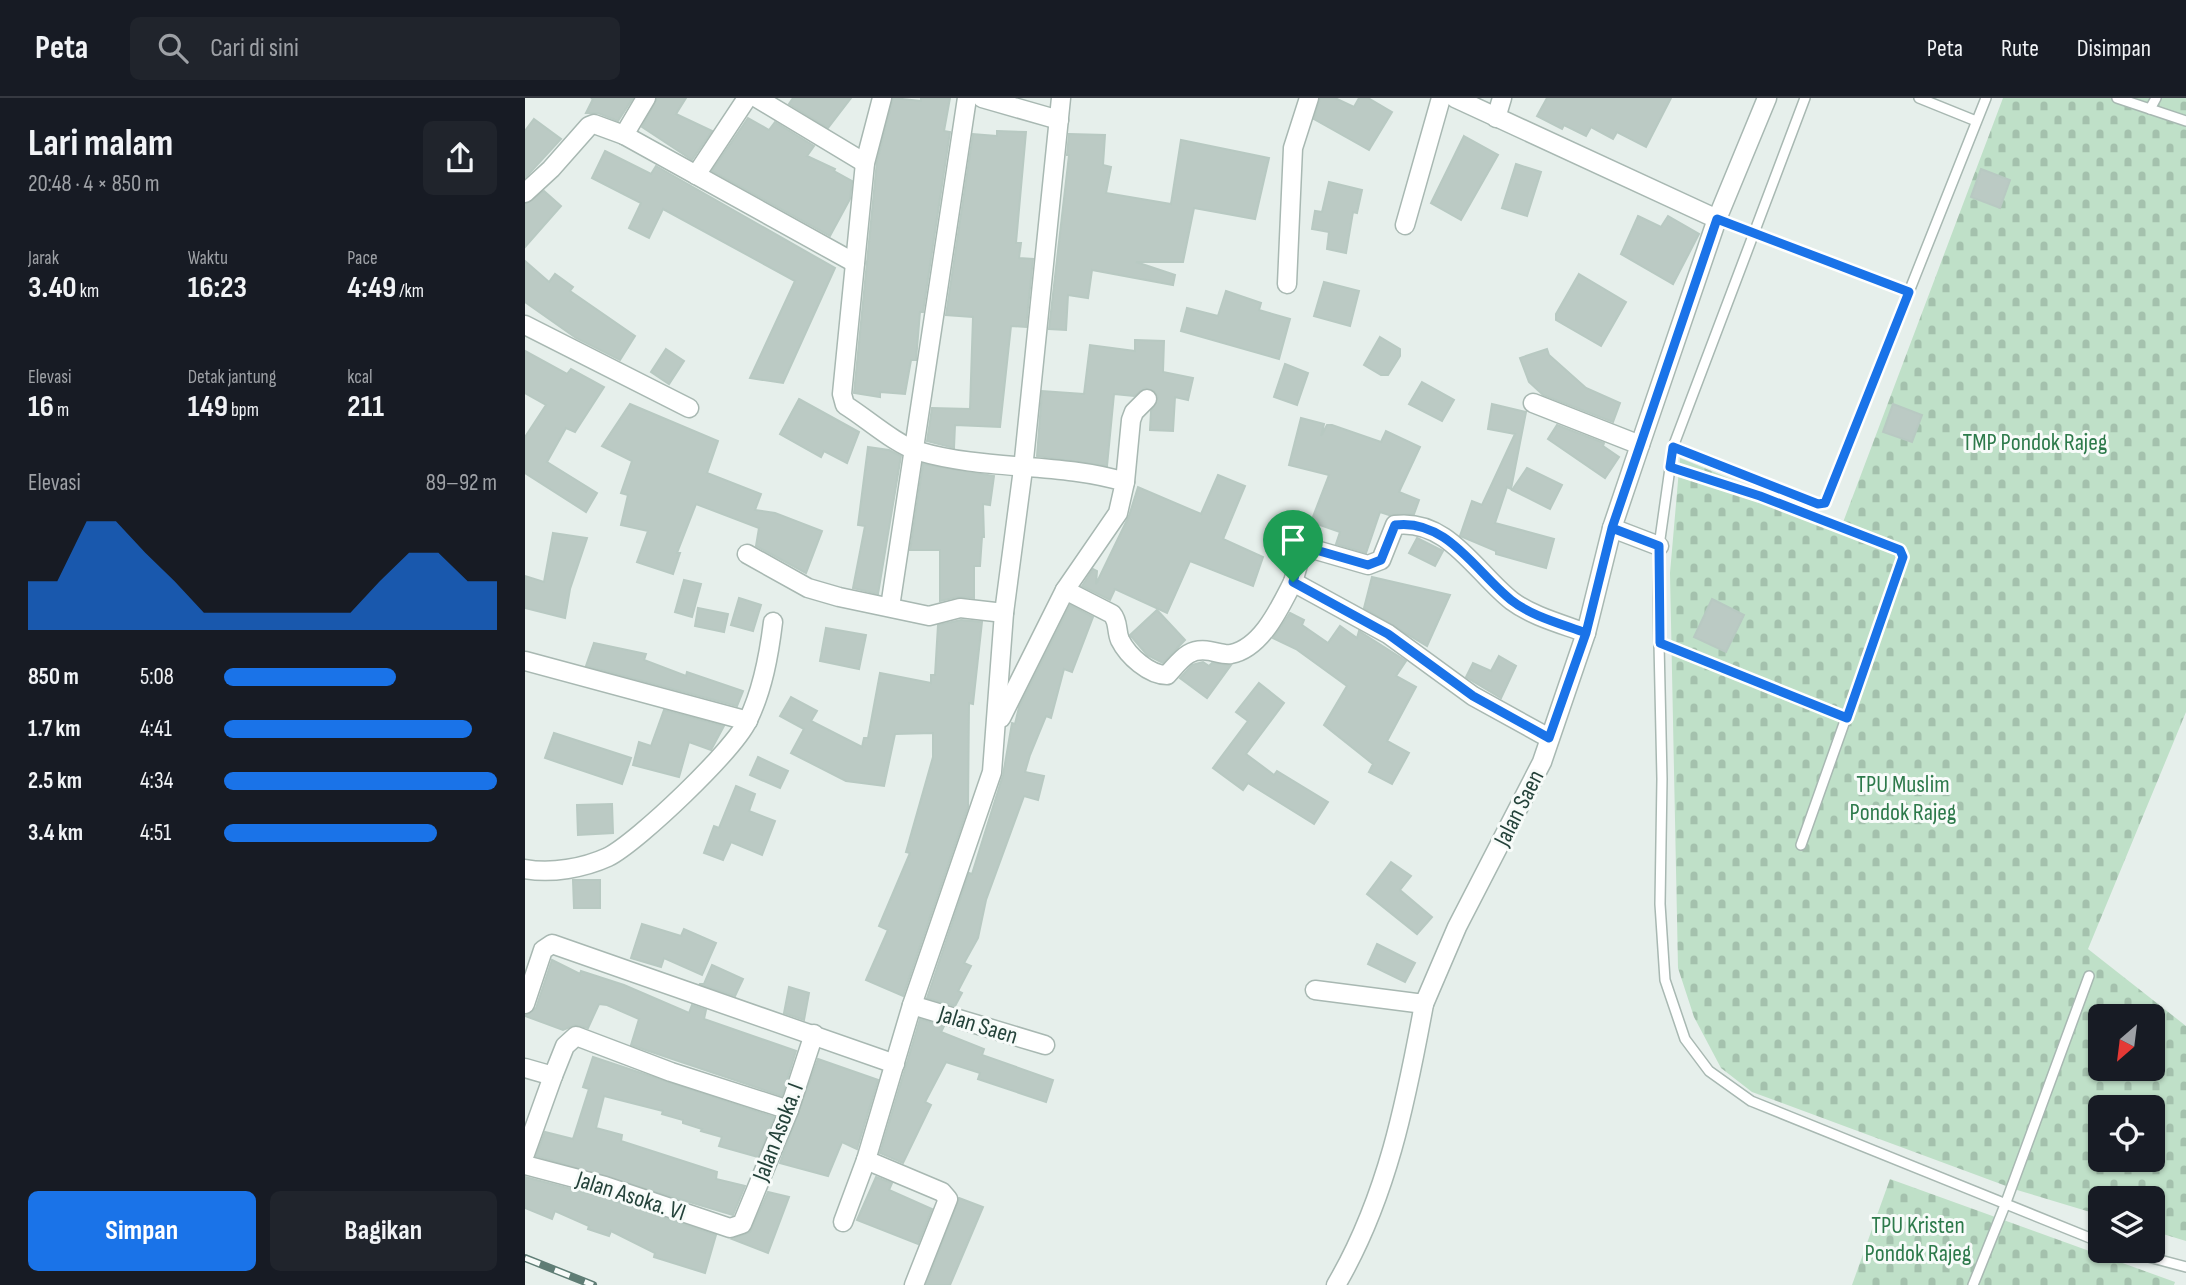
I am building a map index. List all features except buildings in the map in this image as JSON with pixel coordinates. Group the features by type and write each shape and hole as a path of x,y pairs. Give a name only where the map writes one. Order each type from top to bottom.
{"street":[{"path":"624,135 646,98"},
{"path":"695,175 747,98"},
{"path":"757,98 866,163"},
{"path":"882,98 866,163 842,394 845,405 916,451 1023,468 1102,475 1125,482"},
{"path":"890,607 916,451 967,98"},
{"path":"982,98 1059,120"},
{"path":"843,1222 866,1160 912,1005 992,772 998,724 1004,613 1023,468 1061,98"},
{"path":"1287,284 1293,149 1308,98"},
{"path":"1405,225 1441,98"},
{"path":"1455,98 1717,219"},
{"path":"1496,118 1503,98"},
{"name":"Jalan Saen","path":"1336,1285 1353,1255 1382,1184 1406,1104 1424,1004 1457,927 1542,762 1586,633 1640,445 1717,219 1767,98"},
{"path":"525,192 594,124 624,135 855,263"},
{"path":"525,326 689,408"},
{"path":"998,724 1065,590 1118,513 1125,482 1131,420 1147,398"},
{"path":"1533,403 1640,445"},
{"path":"1065,590 1112,614 1120,640 1132,656 1156,675 1167,675 1189,651 1200,649 1230,654 1247,647 1272,621 1293,582 1302,551 1309,548 1368,565 1381,560 1395,525 1405,524 1444,537 1521,607 1586,633"},
{"path":"1615,529 1656,545"},
{"path":"747,554 808,588 929,616 960,608 1004,613"},
{"path":"1293,582 1388,634 1473,696 1549,738"},
{"path":"525,869 579,867 609,856 643,832 735,742 748,721 768,658 773,622"},
{"path":"525,661 748,721"},
{"path":"525,1004 543,950 552,944 895,1064"},
{"path":"1315,990 1424,1004"},
{"name":"Jalan Saen","path":"912,1005 1045,1045"},
{"name":"Jalan Asoka. I","path":"737,1228 742,1224 789,1110 814,1034"},
{"path":"525,1154 565,1046 576,1036 671,1072 789,1110"},
{"path":"525,1068 553,1076"},
{"path":"866,1160 942,1192 949,1199 914,1285"},
{"name":"Jalan Asoka. VI","path":"525,1165 605,1186 730,1228 737,1228"}],"lane":[{"path":"1805,98 1673,447 1656,545 1663,779 1660,904 1665,980 1685,1039 1709,1071 1751,1101 2088,1237"},
{"path":"1919,98 1976,121"},
{"path":"1673,447 1818,504 1825,503 1986,98"},
{"path":"2117,98 2186,121"},
{"path":"2150,109 2157,98"},
{"path":"1717,219 1909,292"},
{"path":"1670,467 1760,496 1900,550 1903,557 1801,845"},
{"path":"1660,643 1847,718"},
{"path":"1973,1285 2089,976"},
{"path":"2165,1261 2186,1267"}],"green space":[{"name":"TPU Muslim Pondok Rajeg","path":"2003,98 2186,98 2186,712 2088,949 2158,1004 2088,1004 2088,1082 2165,1082 2165,1010 2186,1026 2186,1241 2165,1235 2165,1186 2088,1186 2088,1211 2017,1190 1752,1092 1721,1068 1694,1017 1678,968 1670,573 1680,458 1842,525"},
{"name":"TPU Kristen Pondok Rajeg","path":"1890,1179 2088,1251 2088,1263 2122,1263 2175,1282 2174,1285 1852,1285"}],"railway":[{"path":"525,1258 593,1285"}],"route":[{"path":"1293,582 1302,551 1309,548 1368,565 1381,560 1395,525 1405,524 1421,527 1444,537 1466,555 1510,600 1521,607 1586,633 1599,580 1612,528 1717,219 1909,292 1831,494 1825,503 1818,504 1673,447 1670,467 1760,496 1900,550 1903,557 1847,718 1660,643 1659,546 1612,528 1586,633 1549,738 1473,696 1388,634 1293,582"}],"park label":[{"name":"TMP Pondok Rajeg","path":"2035,442"}]}
